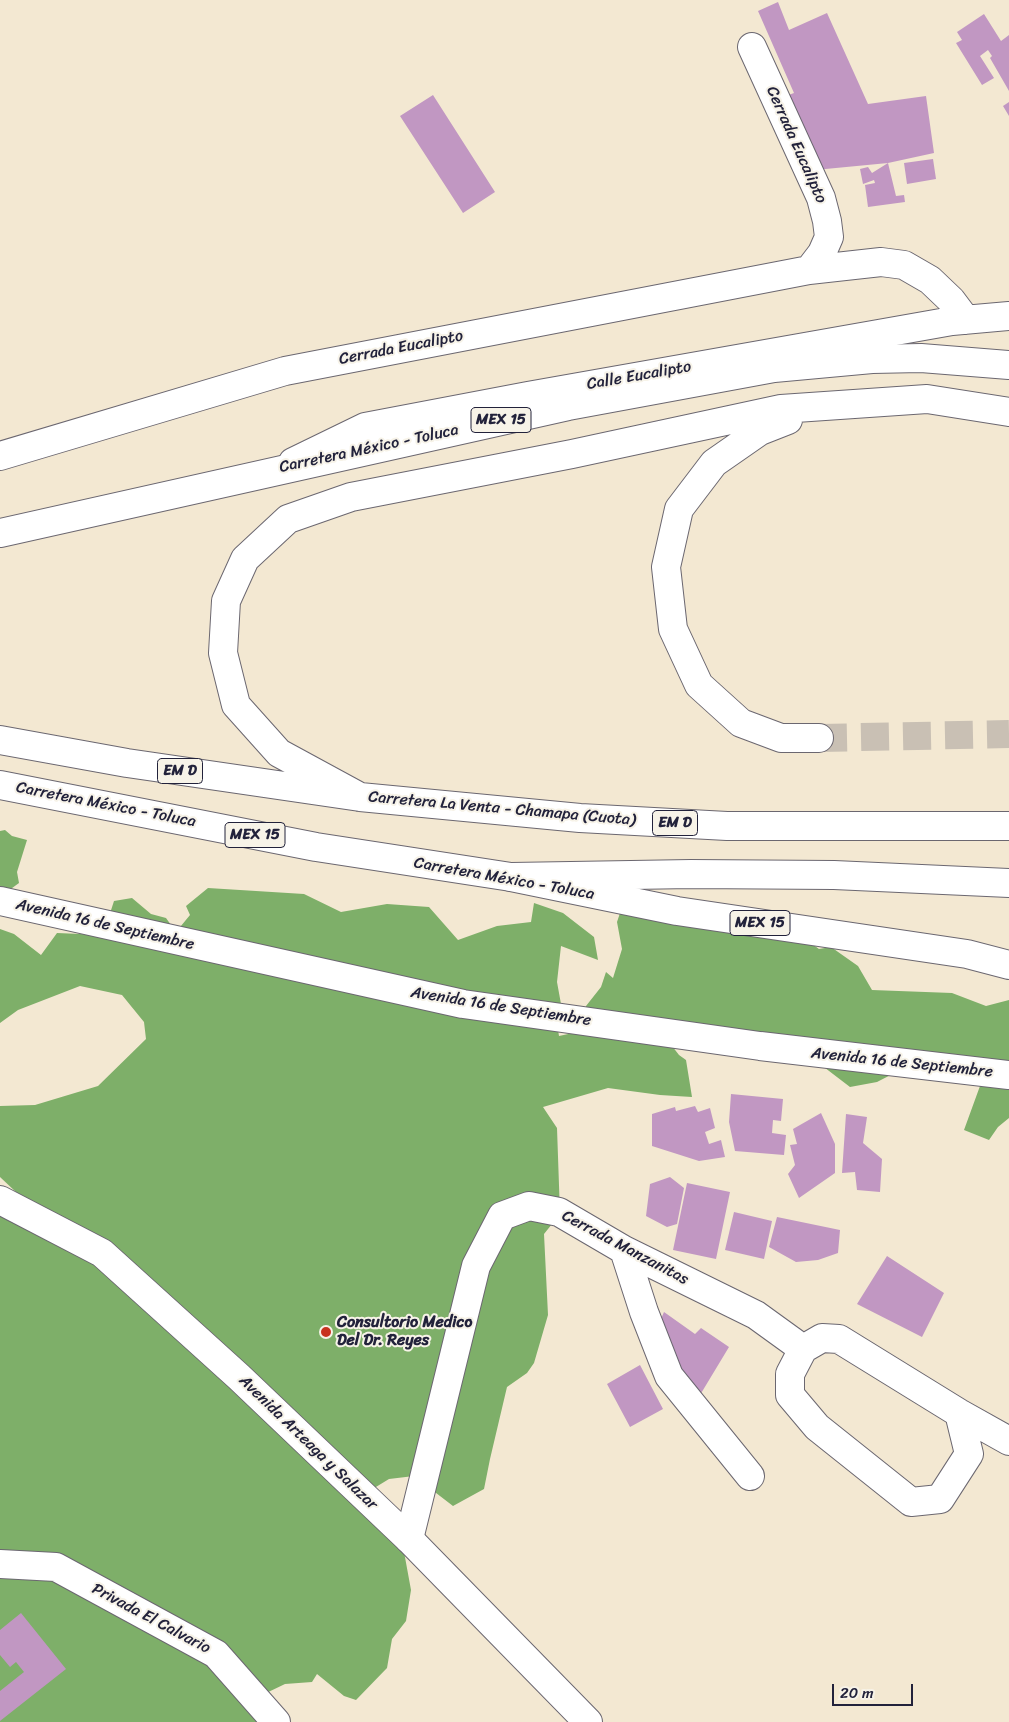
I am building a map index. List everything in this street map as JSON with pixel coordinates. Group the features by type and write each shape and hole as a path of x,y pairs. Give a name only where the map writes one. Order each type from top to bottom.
{"main road":[{"name":"Cerrada Eucalipto","path":"752,47 821,198 827,220 829,237 822,253 809,270"},
{"name":"Cerrada Eucalipto","path":"0,456 285,371 809,270 881,262 904,265 930,280 951,300 966,320"},
{"name":"Calle Eucalipto","path":"279,469 365,427 528,396 966,320 1009,316"},
{"name":"Carretera México - Toluca","path":"0,532 568,406 774,368 872,359 921,358 1009,365"},
{"path":"360,797 280,753 236,705 223,653 226,601 245,559 288,519 351,498 572,454 781,409 927,399 1009,412"},
{"path":"819,738 781,738 741,723 699,684 673,629 666,567 679,509 714,463 760,430 822,407"},
{"name":"Carretera La Venta - Chamapa (Cuota)","path":"0,740 127,763 360,797 580,818 727,826 1009,826"},
{"name":"Carretera México - Toluca","path":"0,785 316,847 511,877 677,911 967,954 1009,966"},
{"path":"511,877 691,874 825,875 1009,883"},
{"name":"Avenida 16 de Septiembre","path":"0,901 463,1004 760,1046 1009,1075"},
{"name":"Avenida Arteaga y Salazar","path":"0,1200 102,1253 239,1377 408,1539 588,1722"},
{"name":"Cerrada Manzanitas","path":"408,1539 476,1266 502,1216 529,1206 559,1212 624,1250 756,1315 803,1349"},
{"path":"624,1250 644,1312 669,1376 750,1476"},
{"path":"959,1412 969,1454 940,1499 911,1502 817,1427 790,1395 790,1374 803,1349 822,1338 839,1339 1009,1441"},
{"name":"Privada El Calvario","path":"0,1564 56,1567 216,1654 276,1722"}],"green space":[{"path":"5,830 12,836 27,840 17,872 19,883 8,891 0,892 0,831"},
{"path":"208,888 304,894 341,912 387,904 429,907 458,940 497,926 531,922 534,903 563,913 594,937 598,960 561,946 557,982 561,1004 555,1012 559,1036 582,1031 586,1006 601,987 606,972 613,978 622,949 617,922 623,904 812,944 819,949 831,947 858,966 872,990 952,993 986,1006 1009,1000 1009,1118 998,1127 989,1140 964,1130 980,1086 979,1080 912,1064 877,1082 850,1087 816,1061 672,1046 686,1060 692,1097 608,1088 543,1107 557,1128 560,1214 544,1234 548,1315 534,1363 527,1373 507,1387 484,1489 453,1506 414,1476 389,1479 371,1490 400,1530 411,1590 406,1621 392,1639 387,1668 356,1700 344,1696 317,1674 312,1682 285,1684 260,1696 286,1722 0,1722 0,1205 34,1209 0,1177 0,1106 35,1105 98,1086 146,1039 144,1022 122,995 80,986 18,1010 0,1023 0,929 14,934 41,955 57,933 103,935 114,901 132,898 151,914 166,918 176,932 190,915 186,906"}],"building":[{"path":"778,2 789,30 827,13 868,104 926,96 934,153 888,163 815,170 780,98 794,93 758,11"},
{"path":"984,14 1001,41 1009,35 1009,91 990,58 992,56 988,50 980,56 994,78 982,85 956,43 962,40 957,32"},
{"path":"433,95 495,192 463,213 400,116"},
{"path":"1009,102 1009,116 1003,106"},
{"path":"933,159 936,179 907,184 904,163"},
{"path":"888,163 896,196 904,195 905,202 868,207 865,185 875,183 874,180 863,184 860,169 868,167 872,173"},
{"path":"731,1094 783,1099 781,1121 773,1120 772,1133 786,1135 784,1155 735,1151 729,1122"},
{"path":"695,1106 698,1112 710,1108 715,1128 705,1132 709,1144 721,1140 725,1157 699,1161 652,1146 652,1114 675,1107 676,1111"},
{"path":"821,1113 835,1144 835,1173 799,1198 788,1174 795,1165 790,1145 797,1144 793,1129"},
{"path":"846,1114 867,1117 863,1143 882,1159 880,1192 857,1190 855,1172 842,1173"},
{"path":"670,1177 684,1188 677,1224 667,1227 646,1216 650,1184"},
{"path":"687,1183 730,1192 716,1259 673,1250"},
{"path":"734,1212 772,1221 764,1259 725,1250"},
{"path":"777,1217 840,1230 838,1253 818,1260 796,1262 769,1247"},
{"path":"887,1256 944,1293 922,1337 857,1304"},
{"path":"664,1312 695,1334 701,1328 729,1347 697,1400 647,1351"},
{"path":"640,1365 663,1409 630,1427 607,1384"},
{"path":"21,1613 66,1669 0,1721 0,1691 24,1672 16,1662 10,1667 0,1655 0,1630"}],"tunnel":[{"path":"819,738 1009,734"}],"place":[{"name":"Consultorio Medico Del Dr. Reyes","path":"326,1332"}]}
